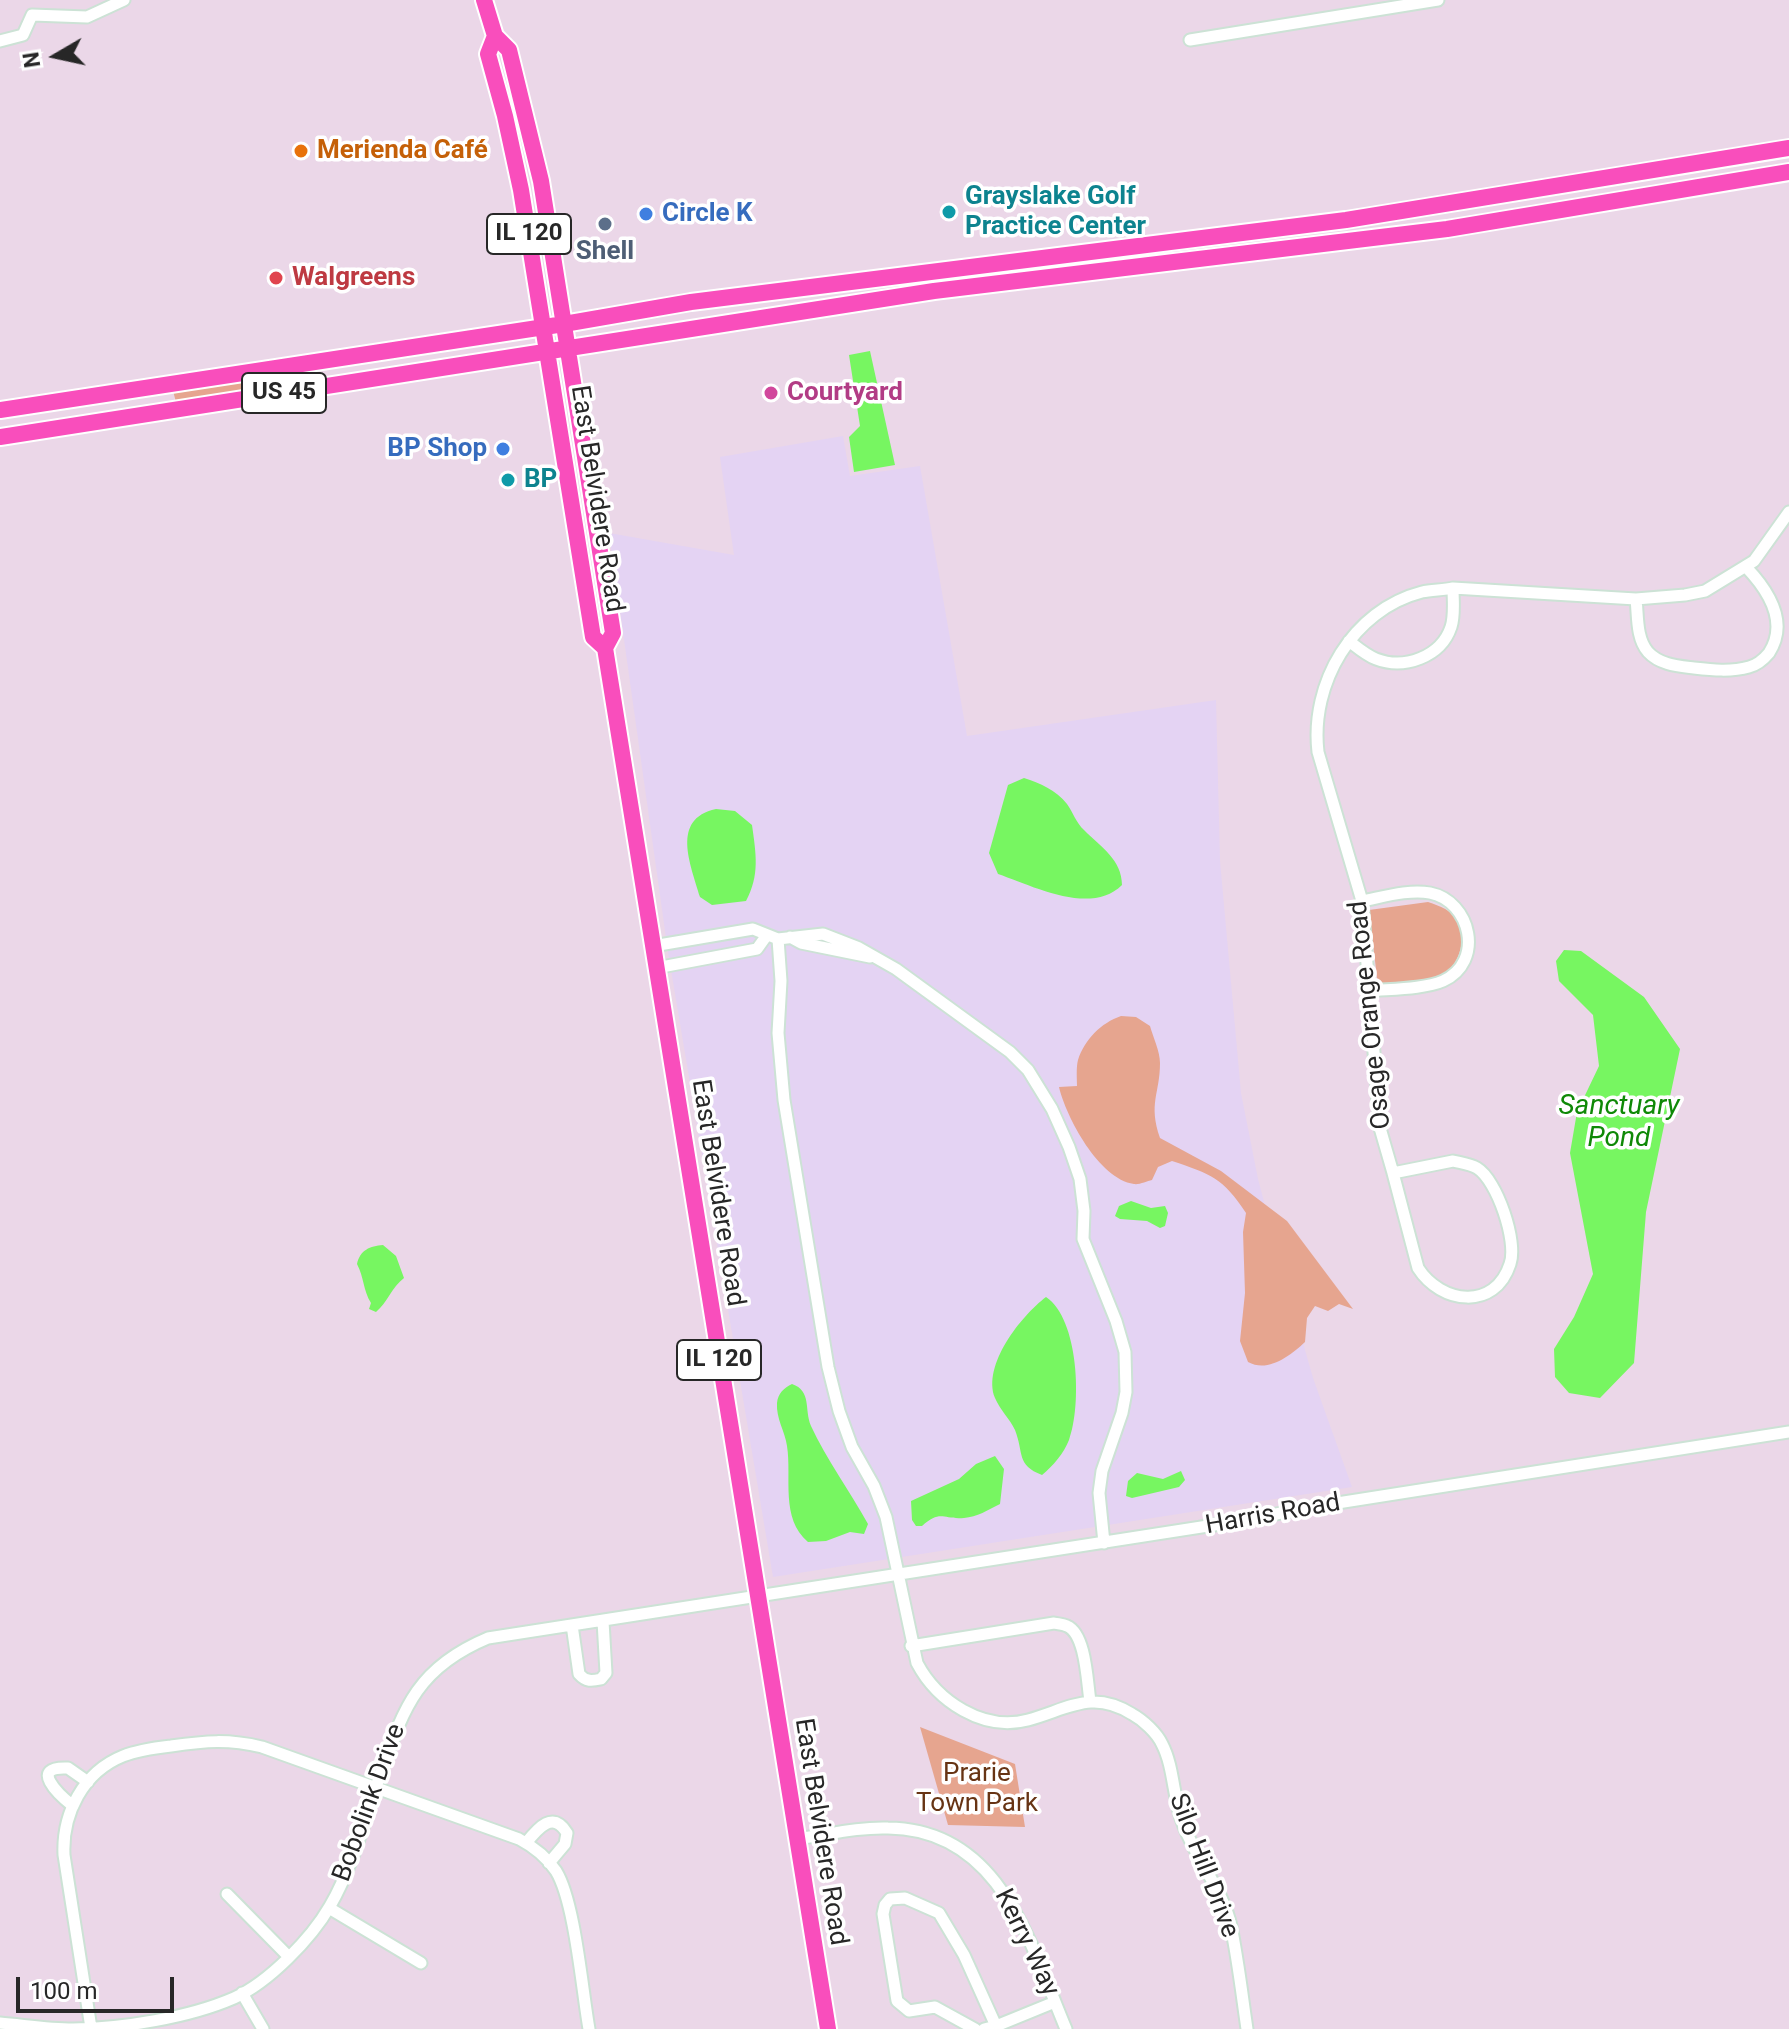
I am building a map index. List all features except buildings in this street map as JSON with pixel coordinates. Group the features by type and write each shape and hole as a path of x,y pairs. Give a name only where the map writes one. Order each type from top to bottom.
{"main road":[{"name":"IL 120","path":"484,0 495,36 509,50 528,123 568,349"},
{"name":"IL 120","path":"495,36 488,54 517,168 549,353"},
{"name":"US 45","path":"0,410 707,300 1375,216 1789,148"},
{"name":"US 45","path":"0,437 934,291 1447,229 1789,172"},
{"name":"East Belvidere Road","path":"568,349 613,633 605,648 828,2029"},
{"name":"East Belvidere Road","path":"549,353 593,637 605,648"}],"street":[{"path":"0,41 23,35 32,15 87,17 124,0"},
{"path":"1190,40 1438,0"},
{"name":"Osage Orange Road","path":"1393,1173 1453,1161 1478,1168 1491,1182 1501,1205 1510,1241 1512,1261 1498,1284 1488,1292 1461,1297 1439,1290 1424,1278 1418,1268 1380,1128 1362,901 1318,752 1315,731 1317,711 1334,662 1349,641 1382,610 1422,592 1453,588 1659,599 1705,591 1754,561 1789,512"},
{"path":"1636,599 1643,643 1658,660 1673,666 1712,670 1753,666 1774,646 1779,619 1769,595 1746,567"},
{"path":"1349,641 1376,659 1389,662 1426,657 1446,638 1452,624 1453,588"},
{"path":"1362,901 1414,893 1436,895 1455,906 1465,919 1469,935 1464,959 1458,969 1443,981 1369,991"},
{"path":"653,946 753,929 858,957 872,957 896,969 1026,1067 1052,1109 1069,1147 1080,1179 1083,1239 1125,1352 1124,1402 1102,1471 1099,1493 1104,1543"},
{"path":"656,968 757,949 778,937"},
{"path":"778,937 781,981 778,1033 784,1100 828,1367 852,1447 874,1486 886,1517 911,1646 926,1681 941,1696 952,1705 985,1719 1026,1721 1090,1701 1082,1647 1076,1633 1068,1626 1054,1623 911,1646"},
{"name":"Harris Road","path":"757,1597 1789,1432"},
{"name":"Bobolink Drive","path":"0,2023 91,2028 192,2012 242,1993 289,1957 315,1929 329,1908 349,1865 401,1718 414,1693 454,1654 488,1638 757,1597"},
{"path":"572,1625 579,1674 584,1680 591,1681 601,1679 606,1673 603,1621"},
{"name":"Silo Hill Drive","path":"1090,1701 1103,1702 1129,1712 1162,1743 1182,1822 1231,1924 1247,2029"},
{"path":"91,2028 64,1855 65,1827 73,1806 88,1782 109,1763 138,1751 220,1740 262,1747 535,1848 557,1873 567,1898 589,2029"},
{"path":"73,1806 51,1788 49,1774 63,1767 88,1782"},
{"path":"526,1843 542,1824 553,1821 562,1824 567,1833 565,1844 549,1863"},
{"name":"Kerry Way","path":"796,1839 857,1830 914,1830 947,1841 968,1854 990,1872 1013,1905 1066,2029"},
{"path":"227,1894 289,1957"},
{"path":"975,2029 935,2007 909,2011 897,2001 883,1914 890,1899 905,1898 939,1913 964,1955 990,2027 1055,2002"},
{"path":"329,1908 421,1963"},
{"path":"242,1993 263,2029"}],"shaded area":[{"path":"843,436 850,476 920,466 967,736 1216,700 1220,861 1241,1093 1258,1179 1280,1262 1313,1378 1352,1487 773,1577 668,952 609,533 734,555 720,457"}],"green space":[{"path":"243,380 245,389 176,402 173,391"},
{"path":"1428,902 1449,911 1461,929 1460,953 1452,967 1440,976 1378,986 1369,910"},
{"path":"1121,1016 1136,1017 1150,1026 1156,1044 1160,1074 1155,1116 1160,1138 1221,1171 1287,1221 1353,1309 1339,1304 1328,1311 1315,1306 1307,1318 1305,1342 1278,1361 1263,1365 1248,1362 1240,1341 1245,1293 1243,1232 1246,1213 1230,1192 1206,1174 1172,1161 1158,1167 1152,1180 1136,1184 1121,1180 1097,1159 1069,1114 1059,1087 1077,1086 1077,1063 1085,1045 1100,1027"},
{"name":"Prarie Town Park","path":"920,1727 1015,1764 1025,1827 948,1825"}],"water":[{"path":"870,351 895,465 854,472 849,437 860,426 849,355"},
{"path":"1024,778 1063,799 1081,827 1114,861 1122,885 1109,894 1078,898 1044,891 998,874 989,853 1008,785"},
{"path":"716,809 735,811 752,825 755,873 746,901 712,905 700,897 689,858 688,833 693,822 702,814"},
{"name":"Sanctuary Pond","path":"1564,950 1581,951 1644,997 1680,1049 1646,1212 1634,1363 1600,1398 1569,1393 1555,1377 1554,1349 1574,1317 1593,1274 1570,1153 1577,1112 1599,1066 1593,1015 1559,981 1556,961"},
{"path":"1131,1201 1151,1208 1165,1206 1168,1213 1165,1226 1160,1228 1147,1221 1115,1216 1119,1206"},
{"path":"383,1245 396,1256 404,1278 376,1312 369,1309 371,1303 357,1264 366,1250"},
{"path":"1046,1297 1057,1308 1071,1343 1076,1406 1069,1440 1058,1459 1042,1475 1024,1462 1015,1430 997,1402 992,1385 994,1371 1006,1342"},
{"path":"792,1384 805,1396 811,1426 868,1524 864,1534 850,1532 826,1541 808,1542 799,1532 790,1510 787,1446 777,1409 780,1394"},
{"path":"995,1456 1004,1469 1000,1504 973,1516 938,1517 916,1526 912,1520 911,1501 959,1479 976,1464"},
{"path":"1181,1471 1185,1480 1179,1487 1132,1498 1126,1496 1128,1481 1137,1473 1163,1479"}],"place":[{"name":"Merienda Café","path":"301,151"},
{"name":"Grayslake Golf Practice Center","path":"949,212"},
{"name":"Circle K","path":"646,214"},
{"name":"Shell","path":"605,224"},
{"name":"Walgreens","path":"276,278"},
{"name":"Courtyard","path":"771,393"},
{"name":"BP Shop","path":"503,449"},
{"name":"BP","path":"508,480"}]}
